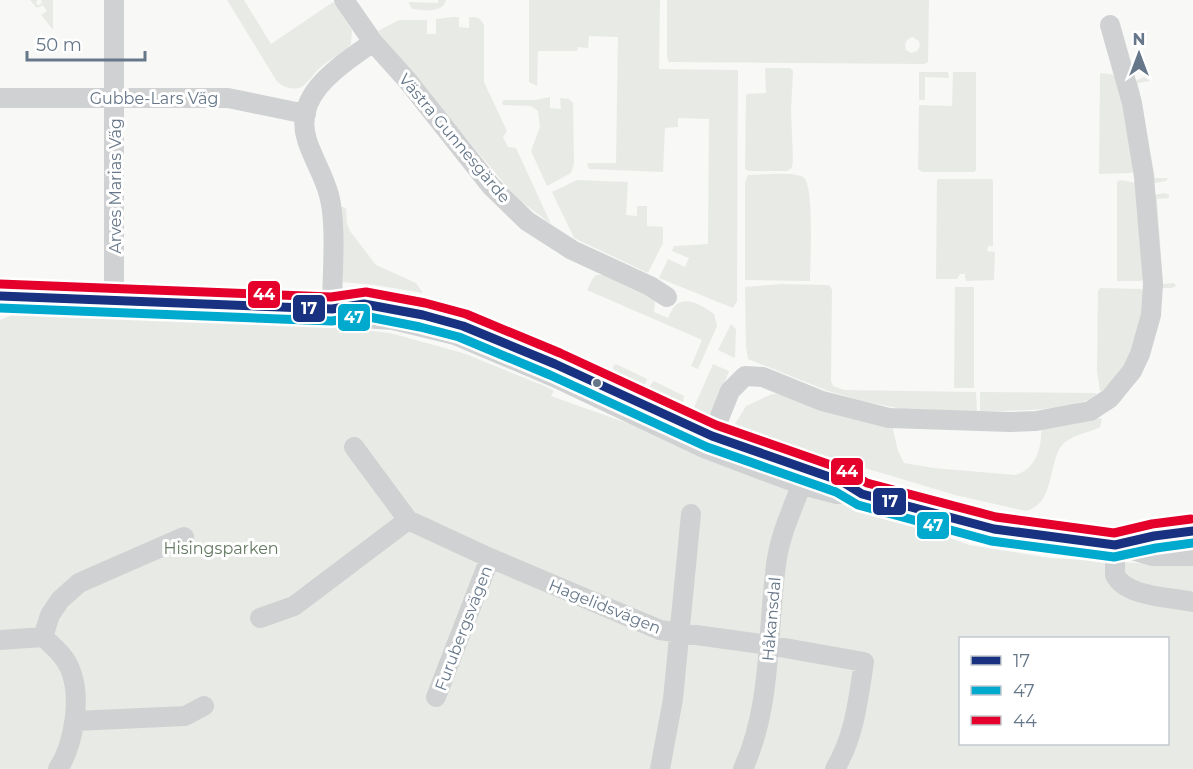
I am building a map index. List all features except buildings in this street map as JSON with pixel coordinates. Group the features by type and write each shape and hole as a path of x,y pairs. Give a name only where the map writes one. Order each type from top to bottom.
{"street":[{"name":"Arves Marias Väg","path":"114,0 114,299"},
{"name":"Västra Gunnesgärde","path":"344,0 373,42 407,80 491,186 528,221 572,250 650,286 667,297"},
{"path":"712,436 730,392 745,376 763,377 822,401 889,418 1036,421 1090,411 1110,398 1132,371 1140,354 1151,315 1153,284 1144,177 1132,103 1110,25"},
{"path":"332,309 332,212 329,195 304,126 310,98 319,84 330,73 373,42"},
{"name":"Gubbe-Lars Väg","path":"0,98 228,98 306,114"},
{"path":"0,296 332,309 364,304 423,315 463,326 555,364 804,478"},
{"path":"332,309 363,318 404,322 455,335 554,377 706,449 804,478 841,481 862,494 994,529 1115,544 1152,556 1193,556"},
{"name":"Hagelidsvägen","path":"354,447 408,520 490,558 660,630 768,645 864,662 852,733 835,769"},
{"name":"Håkansdal","path":"743,769 762,709 776,563 782,534 804,478"},
{"path":"660,769 674,699 691,514"},
{"path":"260,618 294,606 408,520"},
{"path":"1115,544 1193,531"},
{"path":"44,637 50,615 60,600 79,583 184,537"},
{"path":"1115,544 1115,575 1125,587 1137,592 1193,602"},
{"name":"Furubergsvägen","path":"436,697 490,558"},
{"path":"0,639 44,637 61,654 71,670 75,694 75,721 66,757 58,769"},
{"path":"75,721 185,716 204,705"}],"green space":[{"path":"30,0 38,0 36,2 38,6 42,3 41,0 53,0 53,30 41,15 47,11 43,5 37,8"},
{"path":"227,0 244,0 271,44 333,2 352,30 351,44 318,69 304,85 295,89 288,88 276,80"},
{"path":"438,0 446,0 441,7 432,10 412,9 408,2 438,3"},
{"path":"529,0 660,0 659,69 738,70 737,301 733,308 659,278 668,259 685,267 689,258 672,251 674,246 708,244 709,119 678,118 678,127 665,128 663,172 589,169 587,163 616,163 618,37 589,36 588,48 578,47 577,51 538,51 537,86 529,82"},
{"path":"667,0 929,0 928,62 924,64 669,62 667,57","holes":["912,37 919,41 920,46 917,51 911,53 906,50 907,40"]},
{"path":"459,17 459,27 469,28 469,17 478,18 484,25 484,82 507,131 503,137 508,147 516,148 551,224 522,202 507,187 378,31 399,20 427,20 427,34 436,34 436,19"},
{"path":"765,68 790,68 793,71 791,110 793,160 792,168 787,171 749,171 745,169 746,96 747,94 766,93"},
{"path":"919,72 948,72 949,78 925,77 925,100 919,100"},
{"path":"953,72 976,72 976,170 974,172 922,172 918,169 919,105 952,106"},
{"path":"1100,73 1118,77 1134,171 1131,173 1099,174"},
{"path":"1144,77 1150,81 1138,83 1155,178 1168,178 1166,181 1154,183 1135,81"},
{"path":"550,97 550,108 561,109 560,98 569,99 573,103 574,164 571,173 547,186 531,151 540,127 538,111 531,106 503,105 502,102"},
{"path":"792,174 803,177 807,183 810,208 810,281 745,280 745,182 748,175"},
{"path":"992,179 993,246 988,246 987,251 995,252 994,280 967,281 965,274 960,274 957,279 936,279 937,180"},
{"path":"577,180 628,182 626,215 637,216 637,206 647,206 647,226 663,227 663,243 648,273 574,238 552,192"},
{"path":"1120,180 1137,183 1144,277 1141,281 1117,281 1117,182"},
{"path":"1165,193 1169,195 1169,198 1157,199 1163,284 1174,283 1176,286 1172,288 1161,288 1154,195"},
{"path":"339,206 346,208 350,231 376,265 416,283 423,293 343,282"},
{"path":"596,275 606,275 652,295 655,300 654,312 668,318 675,306 685,301 701,305 714,314 717,326 698,369 691,366 702,340 587,290"},
{"path":"782,284 827,285 832,290 831,381 833,386 845,390 976,392 977,411 902,409 863,401 828,391 748,359 745,287"},
{"path":"955,287 974,287 974,388 954,388"},
{"path":"1100,288 1144,291 1143,309 1129,361 1104,392 1100,391 1097,371 1098,291"},
{"path":"371,290 400,293 428,300 575,355 586,362 587,368 526,341 463,319 420,308 374,301"},
{"name":"Hisingsparken","path":"12,315 302,324 390,333 463,353 547,387 554,391 551,396 880,513 917,523 911,524 969,545 1050,558 1193,566 1193,769 0,769 0,320"},
{"path":"731,324 736,329 735,358 718,350"},
{"path":"616,364 647,379 645,385 614,372 613,366"},
{"path":"713,364 729,371 716,406 708,415 692,412"},
{"path":"654,381 684,396 683,405 678,413 648,395 648,388"},
{"path":"980,392 1097,393 1076,404 1060,407 980,411"},
{"path":"772,394 848,417 892,425 898,451 904,463 1015,475 1033,463 1039,450 1041,428 1095,417 1102,419 1100,427 1073,437 1063,444 1056,456 1046,493 1035,507 1026,511 955,495 741,431 735,424 746,406"}],"transit line":[{"name":"44","path":"0,284 331,297 366,292 425,303 466,314 560,353 716,425 845,470 867,483 996,517 1114,533 1152,524 1191,519"},
{"name":"17","path":"0,296 332,309 364,304 423,315 463,326 555,364 712,436 841,481 862,494 994,529 1115,545 1154,536 1193,531"},
{"name":"47","path":"0,308 332,321 364,316 420,327 459,337 550,375 707,447 836,492 858,505 991,541 1114,557 1193,543"}]}
